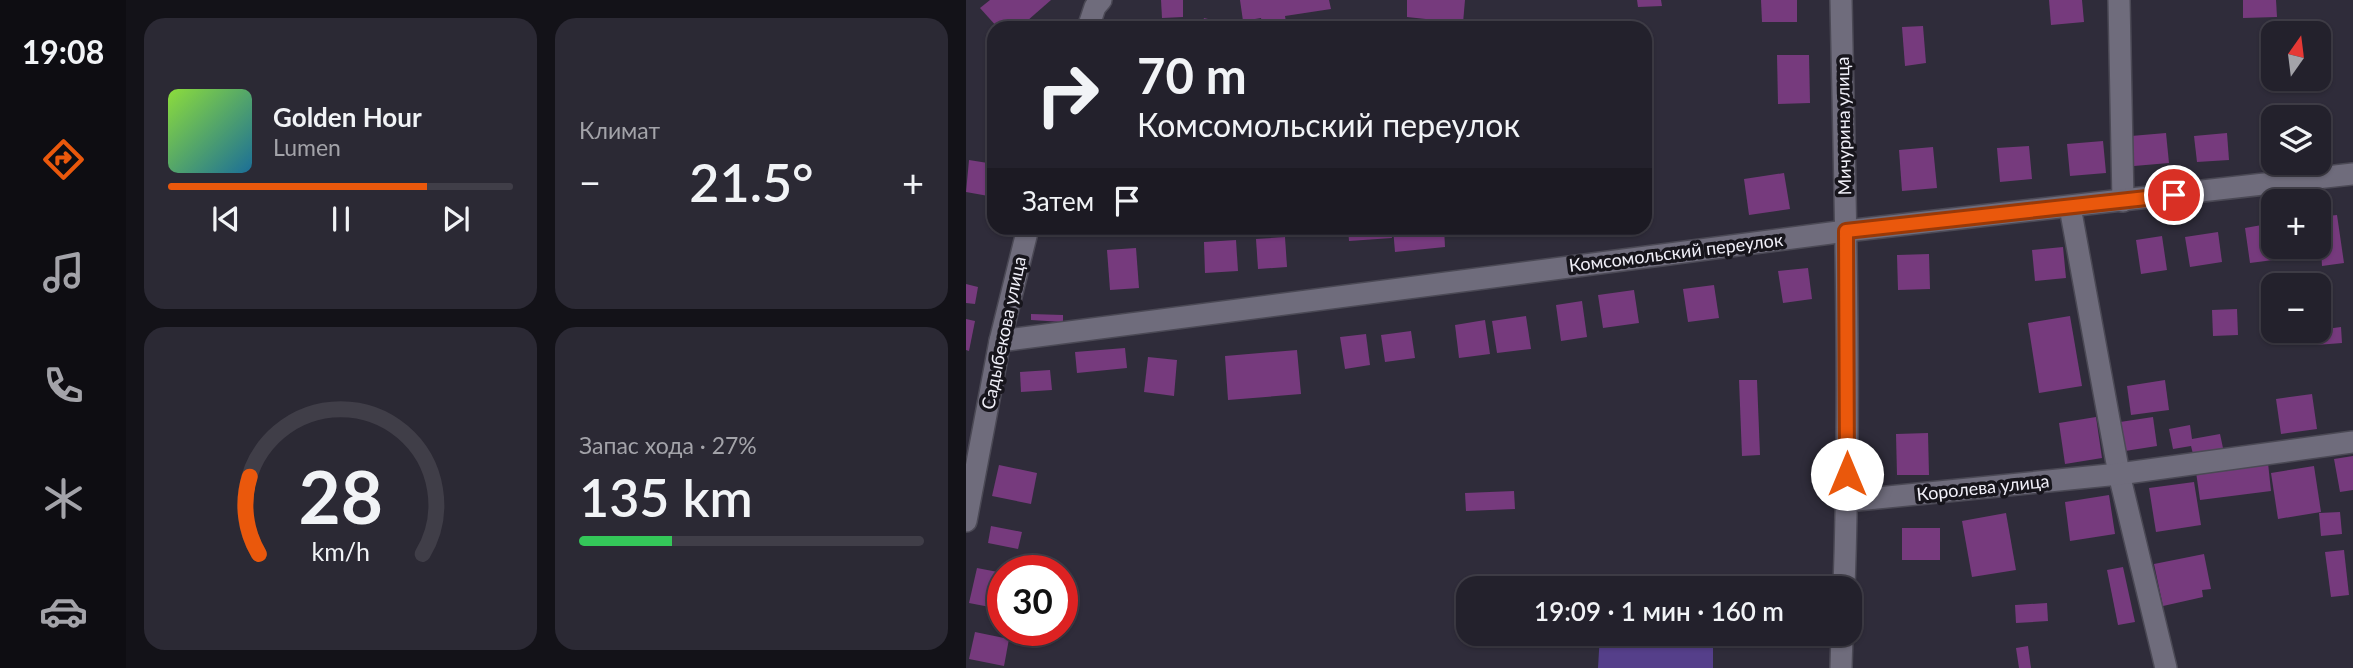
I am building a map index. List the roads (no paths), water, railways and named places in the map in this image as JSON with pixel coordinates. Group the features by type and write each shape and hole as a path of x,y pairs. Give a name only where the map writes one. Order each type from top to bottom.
{"street":[{"path":"1090,21 1095,7 1101,0"},
{"name":"Мичурина улица","path":"1841,0 1846,231 1847,501 1844,576"},
{"path":"2119,0 2123,201"},
{"name":"Комсомольский переулок","path":"1000,341 1846,231 2070,208 2353,174"},
{"path":"2070,208 2119,474 2166,668"},
{"name":"Садыбекова улица","path":"966,521 1000,341 1026,235"},
{"name":"Королева улица","path":"1847,501 2119,474 2353,442"},
{"path":"1841,668 1842,646"}]}
